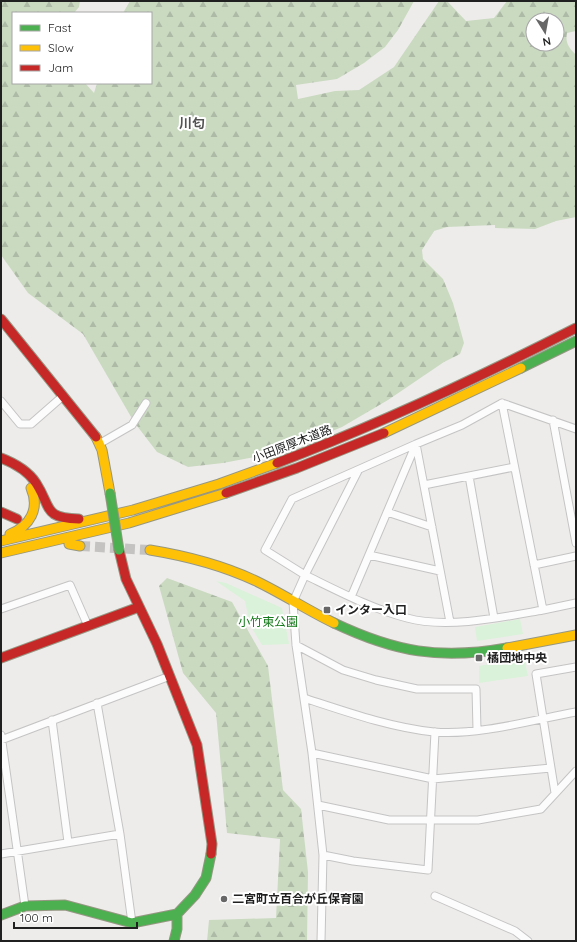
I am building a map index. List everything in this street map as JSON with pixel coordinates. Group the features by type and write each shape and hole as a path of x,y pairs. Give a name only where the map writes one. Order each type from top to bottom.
{"main road":[{"path":"1,915 25,906 65,905 132,923 177,914 201,887 211,861 212,844 197,745 170,676 126,579 119,550 106,467 100,444 97,438 2,321"},
{"name":"小田原厚木道路","path":"1,541 105,518 190,493 333,442 486,373 576,328"},
{"name":"小田原厚木道路","path":"1,553 126,524 186,507 265,480 409,422 576,341"},
{"path":"1,458 30,476 46,507 53,514 60,518 69,520 105,518"},
{"path":"1,466 23,479 29,485 35,500 31,519 24,527 1,537"},
{"path":"1,512 17,519"},
{"path":"69,544 80,546"},
{"path":"150,550 180,554 211,562 254,580 293,602 354,631 392,646 422,653 456,655 576,635"},
{"path":"1,658 139,607"},
{"path":"174,941 177,929 177,914"}],"street":[{"path":"1,401 20,424 31,424 63,396"},
{"path":"100,444 132,426 146,403"},
{"path":"502,403 543,610"},
{"path":"576,429 502,403 462,425 292,499 265,550 306,575 351,597 407,619 450,622 494,618 576,604"},
{"path":"553,420 576,543"},
{"path":"416,444 450,622"},
{"path":"351,597 416,444"},
{"path":"424,485 514,467"},
{"path":"321,941 323,855 312,754 296,645 293,602 358,471"},
{"path":"469,476 494,618"},
{"path":"387,512 432,527"},
{"path":"370,555 440,571"},
{"path":"534,565 576,556"},
{"path":"1,609 70,585 88,626"},
{"path":"296,645 343,670 376,680 417,689 476,689 477,730"},
{"path":"555,793 536,674 576,667"},
{"path":"25,906 1,738 170,676"},
{"path":"304,698 385,724 435,732 477,730 576,712"},
{"path":"97,703 120,834 132,923"},
{"path":"52,720 68,842"},
{"path":"323,855 353,861 428,870 435,732"},
{"path":"312,754 433,779 551,768"},
{"path":"318,805 389,820 478,820 541,809 576,771"},
{"path":"1,854 120,834"},
{"path":"435,896 516,931 528,941"}],"green space":[{"path":"1,1 80,1 79,7 75,12 12,12 12,84 86,84 94,93 97,84 152,84 152,12 124,12 130,1 414,1 398,30 385,47 364,63 337,79 296,85 298,99 335,91 359,90 394,67 439,1 447,1 466,21 494,18 507,1 576,1 576,31 567,33 567,40 571,50 576,55 576,217 556,221 535,229 495,228 495,225 447,227 434,231 422,250 423,259 443,279 453,303 464,343 460,354 444,362 388,400 342,427 266,455 223,463 188,467 157,452 134,422 83,334 28,293 1,255"},
{"path":"167,578 232,602 268,666 283,790 301,809 308,872 307,941 207,941 209,920 276,918 280,839 227,833 216,713 183,673 159,586"},
{"name":"小竹東公園","path":"216,581 226,583 282,608 289,644 262,645 250,625 245,601"},
{"path":"520,619 523,634 477,641 475,627"},
{"path":"524,658 528,676 479,683 479,666"}],"tunnel":[{"path":"80,546 150,550"}],"traffic: fast":[{"path":"521,368 576,341"},
{"path":"110,493 119,550"},
{"path":"334,623 377,641 418,651 460,653 483,652 507,648"},
{"path":"1,915 25,906 65,905 132,923 177,914 195,895 206,878 211,854"},
{"path":"174,941 177,929 177,914"}],"traffic: slow":[{"path":"384,433 521,368"},
{"path":"96,437 102,450 110,493"},
{"path":"1,541 133,510 219,484 277,463"},
{"path":"10,534 23,526 28,521 34,510 34,496 31,488"},
{"path":"1,553 129,523 226,493"},
{"path":"69,544 80,546"},
{"path":"150,550 204,562 243,575 334,623"},
{"path":"507,648 576,635"}],"traffic: jam":[{"path":"1,319 96,437"},
{"path":"277,463 428,400 576,328"},
{"path":"226,493 297,468 384,433"},
{"path":"1,458 11,462 33,479 47,505 54,514 67,518 79,519"},
{"path":"1,512 17,519"},
{"path":"119,550 126,579 157,644 197,745 212,844 211,854"},
{"path":"1,658 139,607"}],"place":[{"name":"インター入口","path":"327,610"},
{"name":"橘団地中央","path":"479,658"},
{"name":"二宮町立百合が丘保育園","path":"224,899"}],"district":[{"name":"川匂","path":"192,123"}]}
